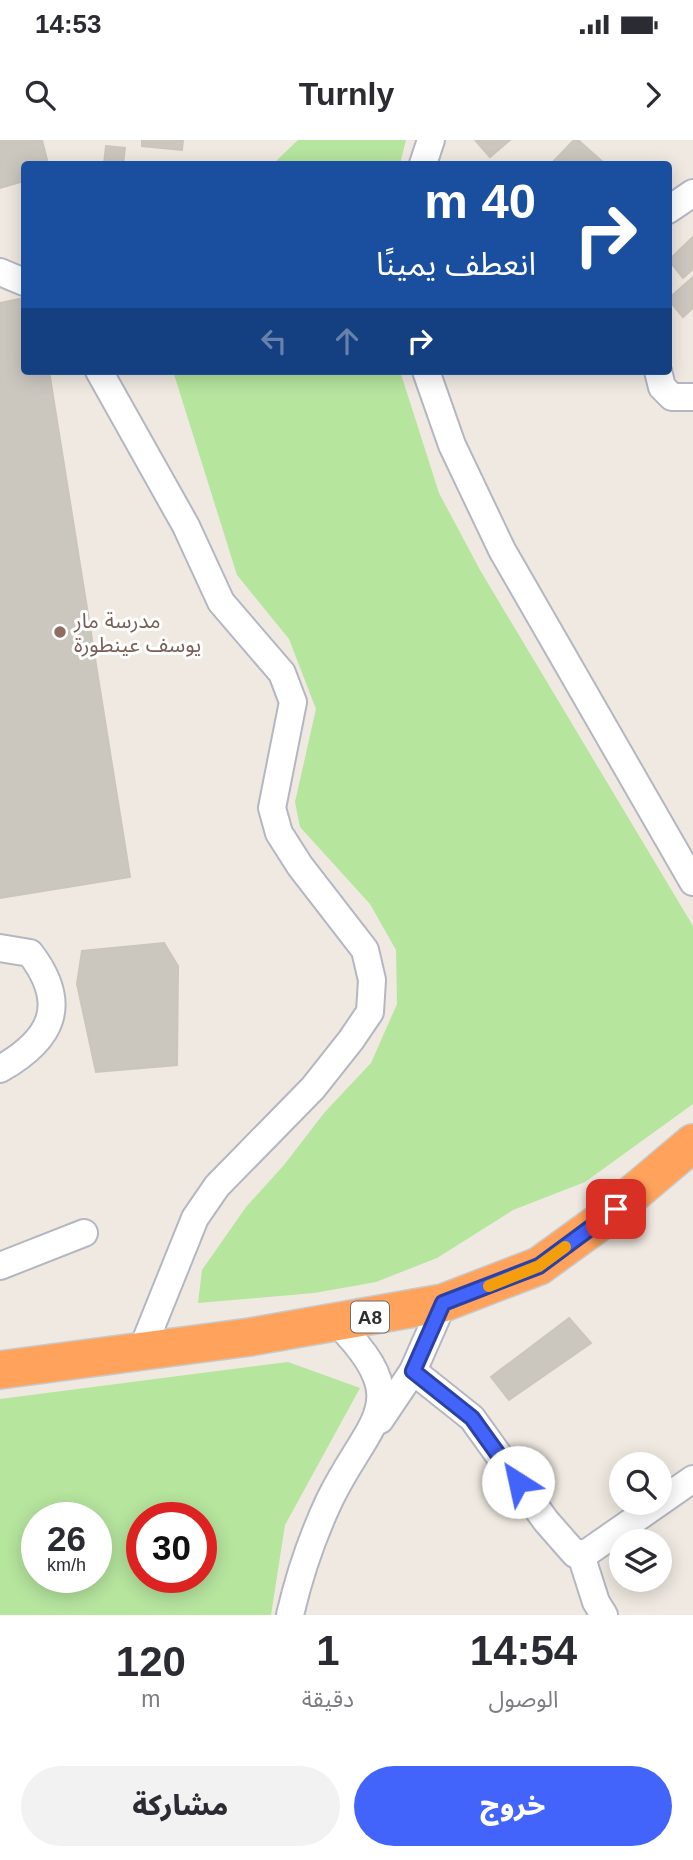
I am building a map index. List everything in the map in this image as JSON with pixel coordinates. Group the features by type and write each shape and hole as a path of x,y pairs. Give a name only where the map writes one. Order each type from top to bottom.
{"highway":[{"name":"A8","path":"0,1370 337,1323 443,1303 539,1266 597,1224 693,1143"}],"street":[{"path":"424,161 430,140"},
{"path":"672,207 693,193"},
{"path":"0,272 21,281"},
{"path":"101,375 186,526 221,602 282,673 293,702 272,808 279,833 300,866 365,950 372,979 370,1012 351,1040 313,1088 232,1169 195,1218 141,1352"},
{"path":"427,375 452,445 502,550 693,882"},
{"path":"659,375 662,387 672,397 693,397"},
{"path":"0,948 30,953 46,973 53,1000 49,1027 24,1055 0,1069"},
{"path":"0,1266 85,1233"},
{"path":"290,1615 331,1498 413,1371 443,1303"},
{"path":"337,1323 359,1345 379,1377 381,1400 373,1430"},
{"path":"413,1371 472,1418 546,1521 571,1551 581,1555"},
{"path":"581,1555 693,1479"},
{"path":"581,1555 596,1602 604,1615"}],"green space":[{"path":"298,140 406,140 401,161 276,161"},
{"path":"174,375 401,375 439,493 480,570 693,926 693,1104 585,1182 513,1210 437,1258 376,1282 314,1293 198,1303 202,1270 246,1207 284,1165 324,1113 371,1063 397,1004 396,950 370,904 300,827 295,802 316,709 289,639 237,575"},
{"path":"288,1362 360,1388 285,1525 271,1615 0,1615 0,1399"}],"building":[{"path":"0,140 42,140 47,161 21,161 21,182 0,188"},
{"path":"142,140 183,140 182,150 142,146"},
{"path":"475,140 510,140 490,157"},
{"path":"574,140 578,140 602,161 554,161"},
{"path":"106,146 125,148 123,161 104,161"},
{"path":"693,237 693,269 683,278 672,264 672,257"},
{"path":"693,277 693,308 683,317 672,304 672,295"},
{"name":"مدرسة مار يوسف عينطورة","path":"21,299 21,375 50,375 130,877 0,898 0,303"},
{"path":"164,943 178,966 177,1065 96,1072 77,984 82,951"},
{"path":"569,1318 591,1343 509,1400 491,1377"}],"slow traffic":[{"path":"489,1286 539,1266 565,1247"}],"place":[{"name":"مدرسة مار يوسف عينطورة","path":"60,632"}],"route":[{"path":"518,1482 472,1418 453,1400 413,1371 432,1334 443,1303 539,1266 616,1209"}]}
